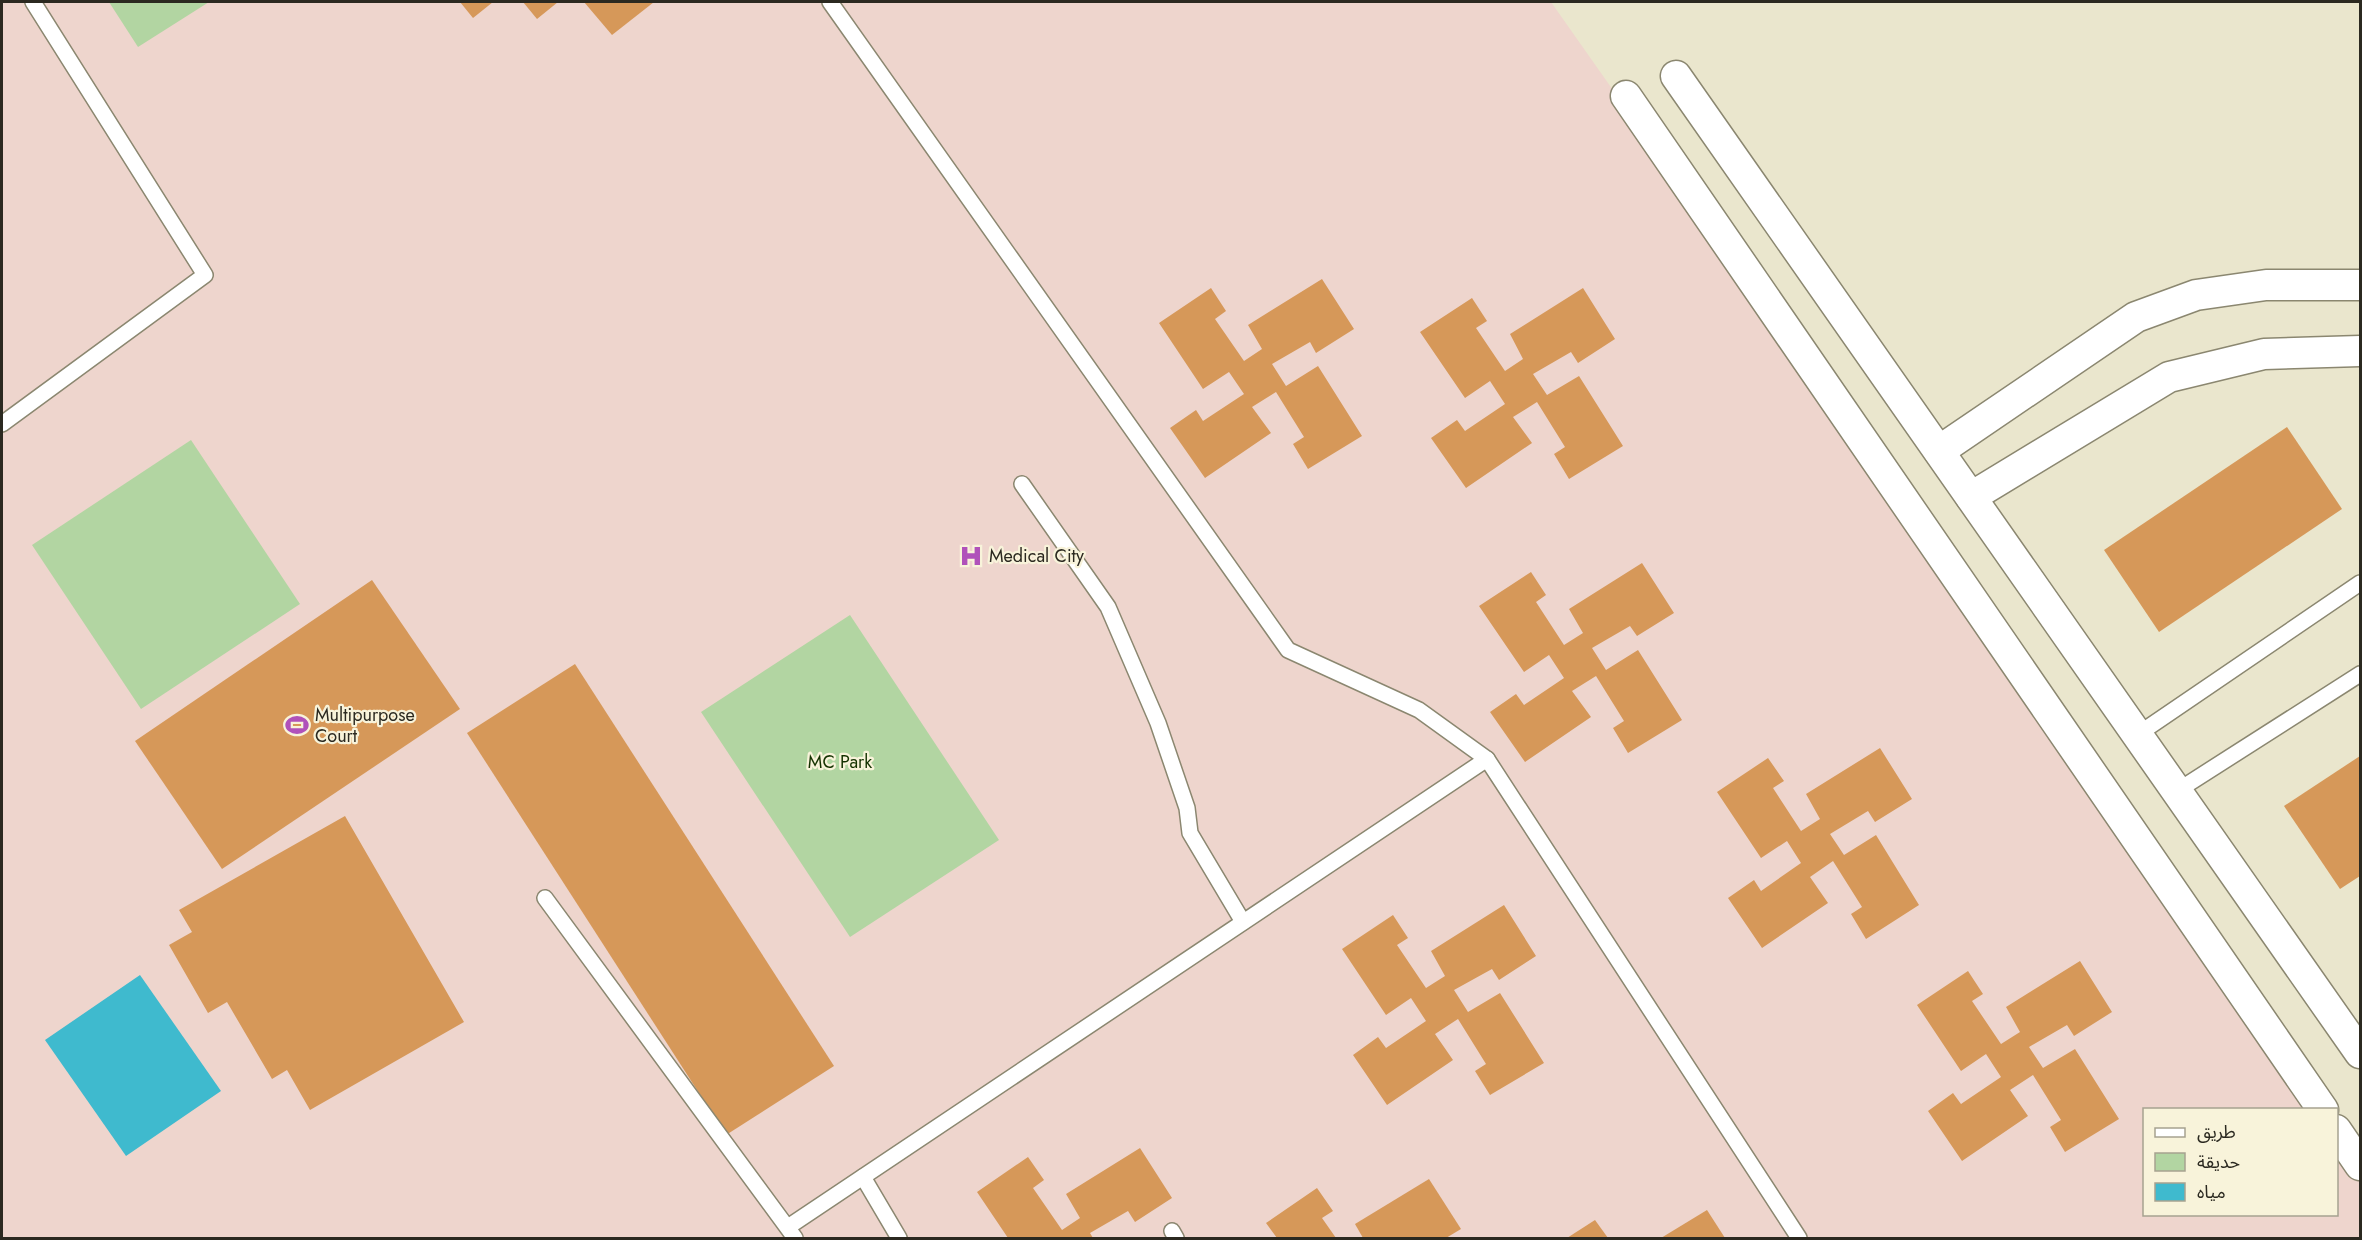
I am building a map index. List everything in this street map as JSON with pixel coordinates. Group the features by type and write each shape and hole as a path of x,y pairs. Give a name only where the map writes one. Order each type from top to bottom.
{"street":[{"path":"1676,76 2361,1053"},
{"path":"1626,96 2322,1108"},
{"path":"1939,451 2136,317 2196,295 2266,285 2361,285"},
{"path":"1971,497 2169,377 2264,354 2361,351"},
{"path":"2338,1131 2361,1165"}],"lane":[{"path":"3,421 204,275 33,2"},
{"path":"830,2 1288,650 1419,710 1486,759 1799,1239"},
{"path":"1022,484 1108,608 1158,723 1188,808 1190,833 1243,922"},
{"path":"2137,735 2361,583"},
{"path":"2177,791 2361,674"},
{"path":"545,898 791,1233 863,1177 1486,759"},
{"path":"863,1177 898,1239"}],"shaded area":[{"name":"Medical City","path":"2,2 1551,2 2329,1108 2143,1108 2143,1216 2338,1216 2338,1121 2360,1154 2360,1238 2,1238"}],"green space":[{"path":"109,2 209,2 138,47"},
{"path":"191,440 300,604 141,709 32,545"},
{"name":"MC Park","path":"850,615 999,840 850,937 701,712"}],"water":[{"path":"140,975 221,1091 126,1156 45,1040"}],"building":[{"path":"460,2 493,2 473,18"},
{"path":"523,2 558,2 537,19"},
{"path":"584,2 654,2 612,35"},
{"path":"1322,279 1354,329 1316,353 1310,342 1272,364 1286,386 1318,366 1362,436 1308,469 1293,444 1304,437 1276,392 1252,407 1271,433 1205,478 1170,428 1196,410 1203,421 1244,394 1229,372 1203,389 1159,323 1211,288 1226,311 1215,319 1244,361 1262,349 1248,325"},
{"path":"1583,288 1615,339 1578,363 1571,352 1533,374 1547,395 1579,376 1623,446 1569,479 1554,454 1565,447 1537,402 1513,417 1532,443 1466,488 1431,438 1457,420 1465,431 1505,404 1490,381 1465,398 1420,332 1472,298 1487,321 1476,328 1505,371 1523,359 1510,334"},
{"path":"2287,427 2342,509 2159,632 2104,550"},
{"path":"1642,563 1674,613 1637,636 1630,626 1592,648 1606,670 1638,650 1682,720 1628,753 1613,728 1624,721 1596,676 1572,691 1591,717 1525,762 1490,712 1516,694 1524,705 1564,678 1549,655 1524,672 1479,606 1531,572 1546,595 1536,602 1564,645 1583,633 1569,609"},
{"name":"Multipurpose Court","path":"372,580 460,709 222,869 135,741"},
{"path":"575,664 834,1066 726,1135 467,733"},
{"path":"1880,748 1912,799 1875,822 1868,811 1830,834 1844,855 1876,835 1919,905 1866,939 1851,914 1862,907 1833,861 1810,877 1828,903 1762,948 1728,898 1754,880 1761,891 1801,863 1787,841 1761,858 1717,792 1768,758 1784,781 1773,788 1801,831 1820,819 1806,794"},
{"path":"2360,756 2360,876 2340,889 2284,806"},
{"path":"345,816 464,1022 310,1110 287,1070 272,1079 227,1002 208,1013 169,945 192,932 179,910"},
{"path":"1504,905 1536,956 1499,980 1492,969 1454,990 1468,1012 1500,993 1544,1063 1490,1095 1475,1071 1486,1064 1458,1019 1435,1034 1453,1060 1387,1105 1353,1055 1378,1037 1386,1048 1426,1021 1411,998 1386,1015 1342,949 1393,915 1408,938 1397,945 1426,988 1445,976 1431,951"},
{"path":"2080,961 2112,1012 2074,1036 2067,1025 2029,1047 2043,1068 2075,1049 2119,1119 2065,1152 2050,1127 2061,1120 2033,1075 2010,1090 2028,1116 1962,1161 1928,1111 1953,1093 1961,1104 2001,1077 1986,1054 1961,1071 1917,1005 1968,971 1983,994 1972,1001 2001,1044 2020,1032 2006,1007"},
{"path":"1140,1148 1172,1198 1135,1222 1128,1211 1090,1233 1093,1238 1008,1238 977,1192 1028,1157 1044,1180 1033,1188 1062,1230 1080,1218 1066,1194"},
{"path":"1429,1179 1461,1229 1446,1238 1363,1238 1355,1224"},
{"path":"1317,1188 1333,1211 1322,1218 1336,1238 1277,1238 1266,1223"},
{"path":"1707,1210 1725,1238 1661,1238"},
{"path":"1595,1220 1608,1238 1567,1238"}],"place":[{"name":"Medical City","path":"971,556"},
{"name":"Multipurpose Court","path":"297,725"}]}
